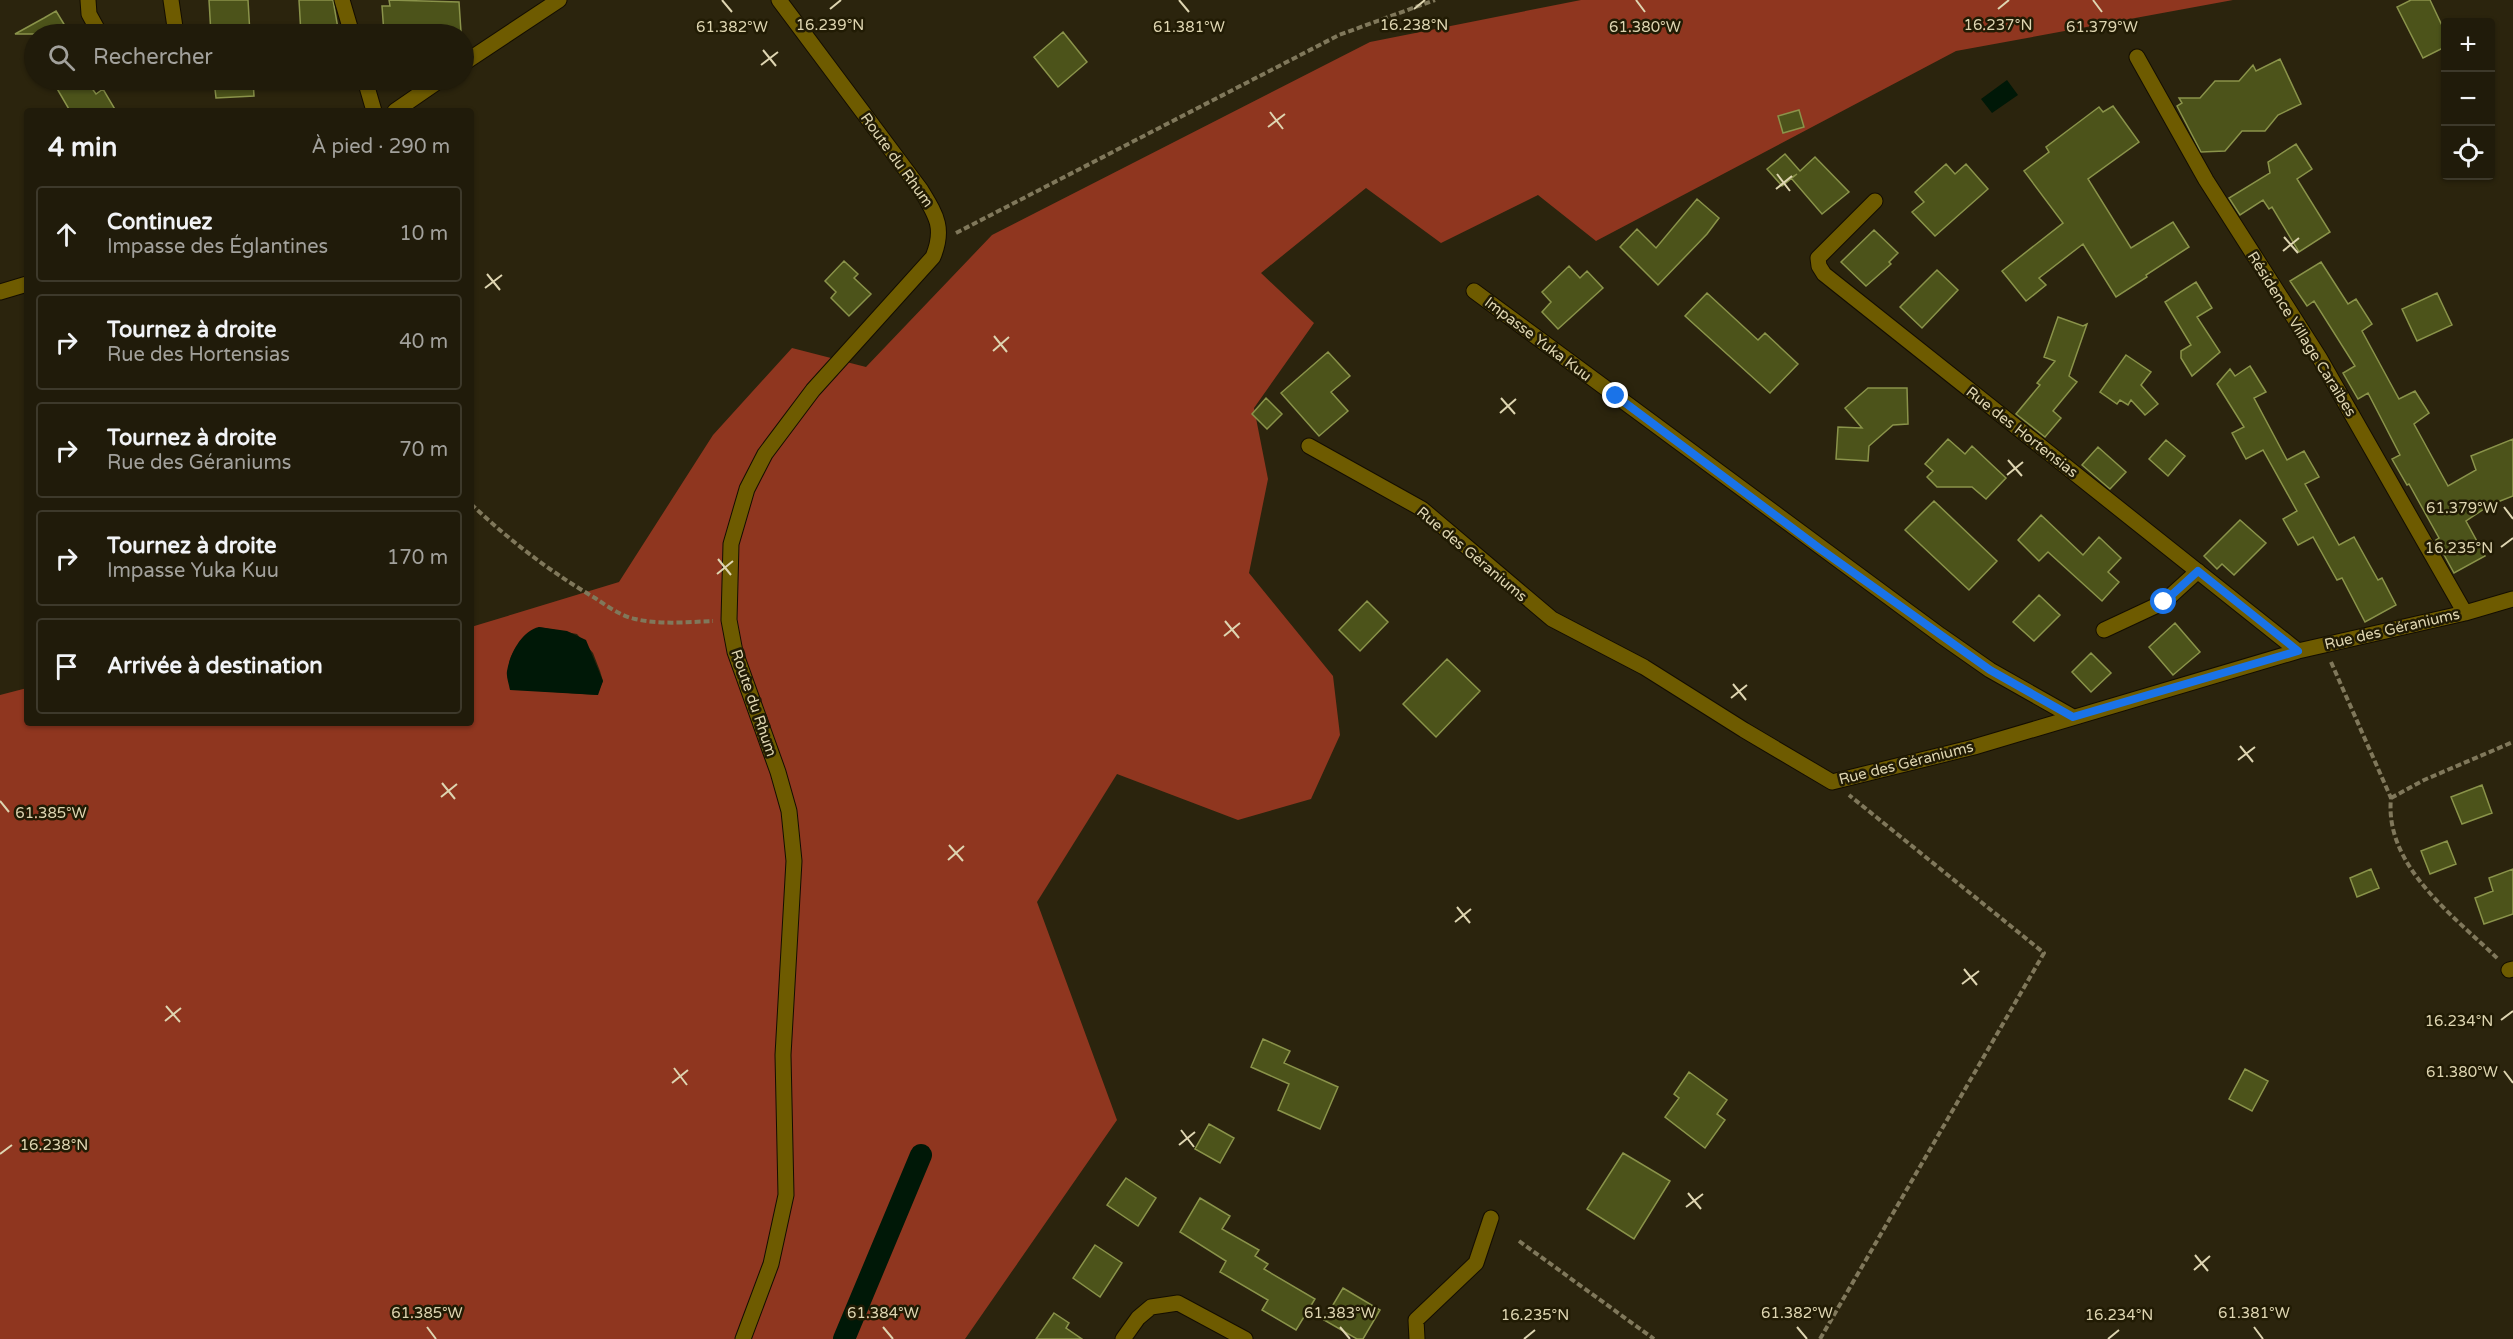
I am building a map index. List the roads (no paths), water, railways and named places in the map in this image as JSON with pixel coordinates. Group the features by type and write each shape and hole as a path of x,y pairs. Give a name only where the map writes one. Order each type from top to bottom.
{"street":[{"path":"88,0 89,14 94,24"},
{"path":"171,0 175,24"},
{"path":"342,0 349,24"},
{"path":"474,56 560,0"},
{"name":"Route du Rhum","path":"743,1339 771,1264 786,1195 783,1055 794,861 789,811 778,772 735,652 729,620 731,544 747,489 765,454 813,390 933,257 939,241 938,218 921,190 779,0"},
{"name":"Résidence Village Caraïbes","path":"2137,57 2206,180 2319,357 2465,613"},
{"path":"368,90 374,108"},
{"path":"399,108 425,90"},
{"name":"Rue des Hortensias","path":"1875,201 1818,258 1819,266 1824,274 2298,651"},
{"path":"0,292 24,285"},
{"name":"Impasse Yuka Kuu","path":"1474,291 1990,670 2073,717"},
{"name":"Rue des Géraniums","path":"1309,446 1422,509 1503,580 1552,619 1644,667 1832,782 1974,747 2298,651 2465,613 2513,599"},
{"path":"2104,630 2164,602 2198,571"},
{"path":"1416,1339 1416,1320 1476,1263 1491,1218"},
{"path":"1123,1339 1138,1318 1151,1307 1178,1302 1245,1339"}],"waterway":[{"path":"844,1339 921,1155"}]}
